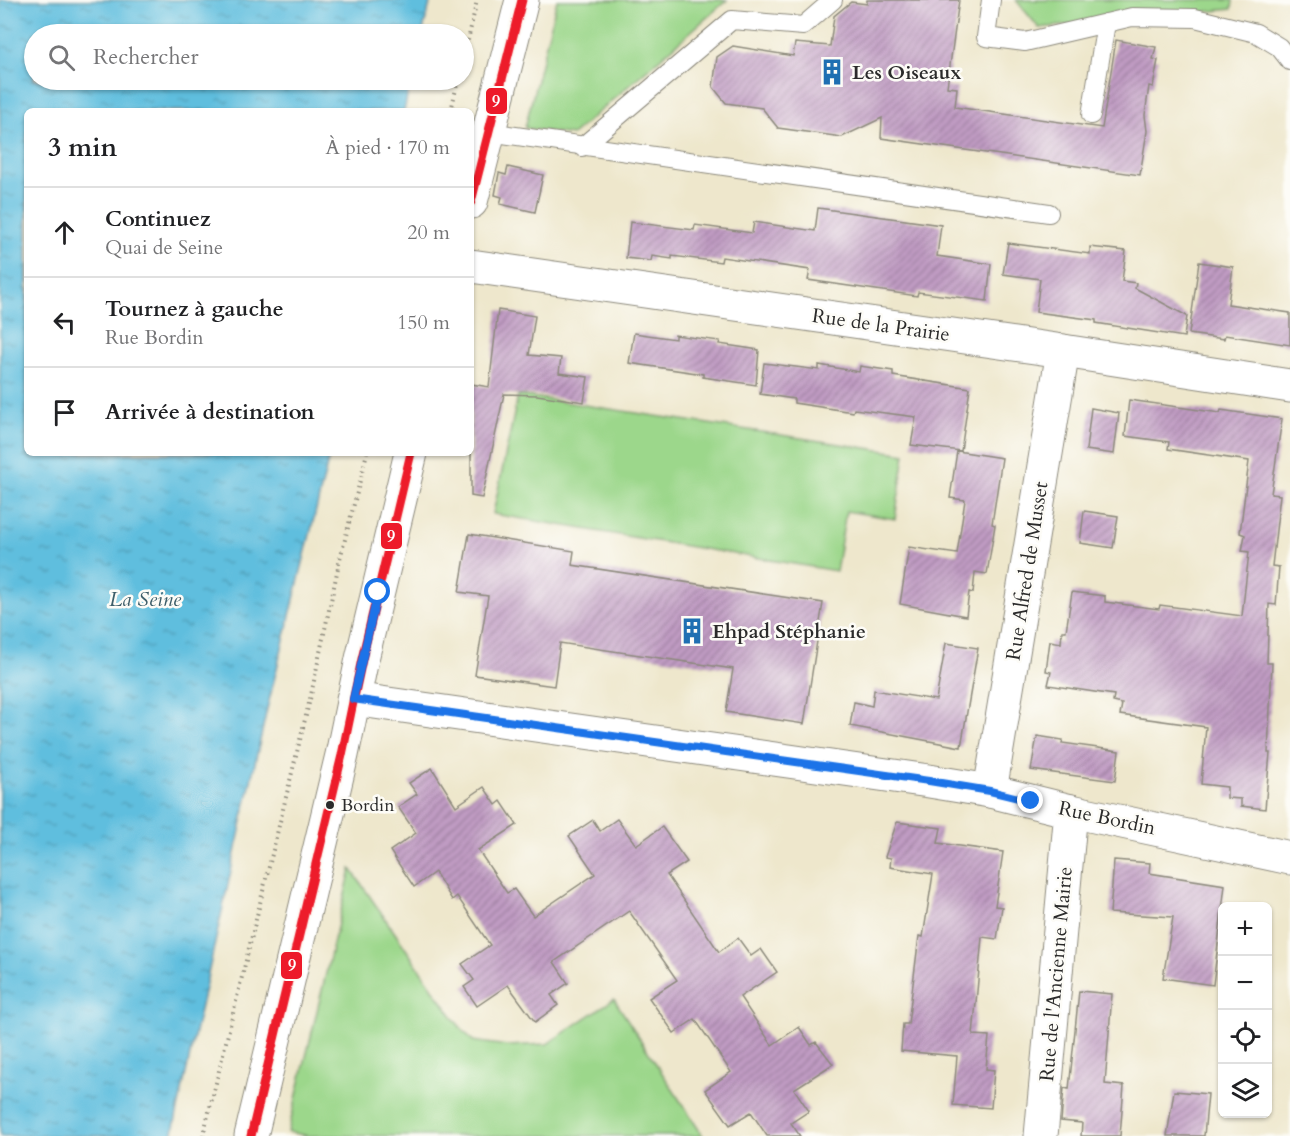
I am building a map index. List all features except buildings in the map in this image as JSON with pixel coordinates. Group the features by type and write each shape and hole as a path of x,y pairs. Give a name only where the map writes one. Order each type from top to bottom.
{"street":[{"path":"474,190 522,0"},
{"name":"Rue de la Prairie","path":"474,266 1290,386"},
{"name":"Rue Alfred de Musset","path":"990,791 1063,351"},
{"path":"251,1136 410,456"},
{"name":"Rue Bordin","path":"353,699 990,791 1071,811 1290,858"},
{"name":"Rue de l'Ancienne Mairie","path":"1041,1136 1071,811"}],"lane":[{"path":"582,147 732,20 803,26 833,0"},
{"path":"991,0 986,37 1025,42 1132,17 1195,18 1256,33 1279,47 1290,61"},
{"path":"1091,115 1106,23"},
{"path":"489,132 1048,213"}],"path":[{"path":"472,24 477,0"},
{"path":"452,108 456,90"},
{"path":"203,1136 311,695 339,563 366,456"}],"green space":[{"path":"557,0 727,0 572,135 525,128"},
{"path":"1016,0 1233,0 1232,9 1039,28"},
{"path":"518,395 905,454 895,519 846,511 836,571 493,514"},
{"path":"351,869 456,1022 473,1041 507,1046 547,1044 614,999 703,1136 309,1136 288,1132"}],"water":[{"name":"La Seine","path":"0,0 431,0 425,24 24,24 24,90 409,90 405,108 24,108 24,456 329,456 267,709 172,1136 0,1136"}],"transit line":[{"name":"9","path":"474,190 522,0"},
{"name":"9","path":"251,1136 410,456"}],"place":[{"name":"Les Oiseaux","path":"832,72"},
{"name":"Ehpad Stéphanie","path":"692,631"},
{"name":"Bordin","path":"330,805"}],"route":[{"path":"378,592 353,699 929,781 990,791 1031,801"}]}
